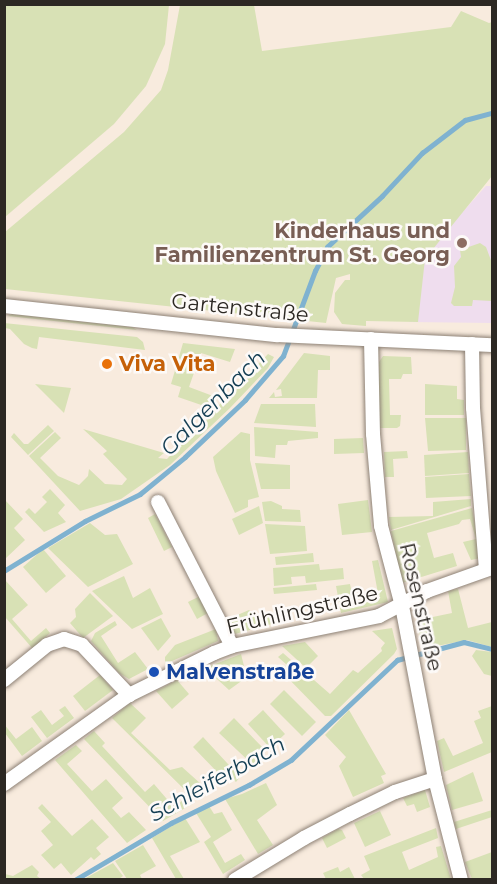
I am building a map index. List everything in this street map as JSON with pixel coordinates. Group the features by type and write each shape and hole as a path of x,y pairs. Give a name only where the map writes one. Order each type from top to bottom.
{"street":[{"name":"Gartenstraße","path":"4,306 278,335 492,345"},
{"name":"Rosenstraße","path":"371,339 373,434 378,508 410,642 435,779 461,879"},
{"name":"Frühlingstraße","path":"4,784 129,695 187,665 232,646 379,616 427,591 489,569 475,445 472,344"},
{"path":"158,502 232,646"},
{"path":"4,680 47,645 64,639 82,645 129,695"},
{"path":"235,879 303,838 350,814 395,792 435,779"}],"shaded area":[{"name":"Kinderhaus und Familienzentrum St. Georg","path":"486,186 492,186 492,323 409,322 414,259 450,226"}],"green space":[{"path":"5,4 169,5 165,44 146,86 114,124 5,217"},
{"path":"180,5 254,5 262,51 451,27 461,11 489,23 492,22 492,176 425,259 418,322 366,321 366,326 342,324 334,312 335,293 345,280 350,280 350,274 336,278 326,323 5,289 5,232 124,132 161,90 168,70"},
{"path":"480,243 486,247 492,263 492,301 473,300 472,306 454,306 451,303 455,287 454,266 461,257 460,250"},
{"path":"12,314 132,327 137,330 8,316"},
{"path":"4,323 137,337 143,342 145,350 39,337 37,349 24,344 10,329 5,328"},
{"path":"183,343 235,349 230,362 201,353 189,387 213,396 210,408 178,397 181,387 171,384"},
{"path":"304,353 330,356 330,370 318,370 317,398 269,398 274,392 275,397 282,396 281,389 276,390"},
{"path":"268,354 274,357 268,368 230,408 170,465 121,499 80,511 29,456 55,432 61,438 40,458 58,476 79,485 88,476 89,469 105,484 122,485 127,479 103,454 107,451 83,429 164,453 158,458 167,459"},
{"path":"383,356 411,357 412,374 403,374 401,379 389,379 390,415 401,415 400,426 397,428 379,428 379,362"},
{"path":"35,384 71,388 64,413"},
{"path":"425,384 457,386 457,399 464,400 464,415 425,415"},
{"path":"261,404 315,404 316,427 254,423"},
{"path":"425,418 466,418 466,450 428,451"},
{"path":"48,425 54,431 28,455 11,437 14,433 24,444 28,444"},
{"path":"254,427 318,432 318,438 288,441 287,445 276,445 275,458 255,456"},
{"path":"241,432 250,434 250,460 259,497 248,500 248,507 235,513 216,471 213,457"},
{"path":"363,438 364,453 334,454 334,439"},
{"path":"407,451 408,458 393,459 394,477 385,477 384,452"},
{"path":"468,452 469,473 425,476 424,455"},
{"path":"255,463 290,465 290,489 261,489"},
{"path":"469,474 471,496 426,498 425,477"},
{"path":"50,489 65,505 58,513 66,522 44,532 25,512 29,508 35,514 47,502 42,497"},
{"path":"471,499 471,506 391,530 389,517 433,516 433,502"},
{"path":"5,500 23,519 14,528 25,540 5,559"},
{"path":"368,500 372,532 342,535 338,504"},
{"path":"271,501 282,506 282,509 300,510 301,522 265,521 262,502"},
{"path":"259,506 263,523 239,535 232,519"},
{"path":"472,508 481,558 471,560 463,542 476,539 470,519 462,520 459,524 427,533 434,558 453,553 457,566 402,583 391,531"},
{"path":"155,514 172,547 164,551 148,518"},
{"path":"90,523 105,535 117,534 133,564 88,587 48,548"},
{"path":"265,524 305,526 307,551 270,554"},
{"path":"43,549 66,576 46,593 23,567"},
{"path":"313,553 314,562 276,565 275,557"},
{"path":"378,560 388,602 341,613 336,586 350,584 354,603 379,599 372,561"},
{"path":"319,564 320,570 343,568 344,579 306,583 305,576 291,577 292,584 274,586 273,568"},
{"path":"124,576 133,598 150,588 163,614 132,629 92,591"},
{"path":"5,580 28,605 12,619 31,641 46,628 50,633 33,649 5,617"},
{"path":"316,584 317,590 274,594 273,588"},
{"path":"458,589 468,628 492,622 492,647 467,640 422,649 417,620 419,609 424,603 428,618 452,613 448,591"},
{"path":"90,593 113,616 83,638 70,623 76,617 75,609"},
{"path":"200,596 208,613 197,619 188,602"},
{"path":"249,610 255,616 270,611 272,624 235,634 228,623 236,619 235,616"},
{"path":"161,618 171,636 158,651 141,628"},
{"path":"115,621 117,625 101,636 118,663 135,652 148,669 129,679 119,673 91,641 95,633"},
{"path":"392,628 397,649 394,654 331,716 325,716 281,671 287,665 278,657 283,653 330,694 353,670 358,673 382,651 381,648 385,643 372,631"},
{"path":"216,629 218,641 165,664 165,657 175,645"},
{"path":"305,642 318,656 306,668 282,646"},
{"path":"476,650 492,652 492,676 484,674 472,656"},
{"path":"241,654 244,666 241,670 247,677 229,690 205,668"},
{"path":"100,675 113,690 85,711 73,696"},
{"path":"177,680 189,694 172,709 156,691"},
{"path":"284,690 316,722 302,736 270,704"},
{"path":"130,703 146,718 131,733 170,770 182,767 201,784 191,796 112,718"},
{"path":"65,706 74,718 47,738 31,717 41,710 52,725 64,716 59,710"},
{"path":"492,706 492,752 444,772 437,741 444,738 453,756 483,743 474,721 481,718 478,711"},
{"path":"263,710 285,734 270,748 248,724"},
{"path":"349,710 386,774 381,776 384,783 353,797 339,766 346,757 325,735"},
{"path":"234,718 264,749 260,753 265,758 255,767 219,733"},
{"path":"4,724 16,739 32,727 42,741 22,756 5,733"},
{"path":"94,731 105,743 102,746 145,792 154,784 172,805 177,806 185,797 192,804 163,821 84,739"},
{"path":"203,737 240,777 236,782 225,772 221,776 193,747"},
{"path":"76,745 82,751 67,764 92,791 106,779 123,798 112,808 121,818 129,812 146,830 127,843 55,760"},
{"path":"473,772 483,801 452,810 446,785"},
{"path":"266,783 277,805 257,820 273,845 258,854 225,799"},
{"path":"425,790 430,807 417,812 414,804 407,806 403,798"},
{"path":"42,804 72,836 92,819 109,837 96,848 101,854 94,860 91,857 71,875 61,863 54,869 41,855 53,845 41,831 51,822 38,808"},
{"path":"209,806 214,814 222,812 232,830 213,842 225,863 241,854 245,860 223,874 204,842 211,837 196,813"},
{"path":"492,810 492,817 456,829 454,822"},
{"path":"380,811 391,835 365,847 354,823"},
{"path":"185,818 200,842 170,856 184,879 176,879 152,838"},
{"path":"436,828 438,838 402,852 409,870 438,857 436,847 441,846 451,879 364,879 361,875 370,870 364,856"},
{"path":"338,829 342,830 346,838 327,848 322,838"},
{"path":"143,845 156,866 140,875 142,879 127,879 115,861"},
{"path":"492,852 492,879 472,879 465,862"},
{"path":"113,863 123,876 119,879 84,879"},
{"path":"32,865 39,872 37,876 41,879 5,879 5,874 13,876"},
{"path":"338,867 340,872 349,867 355,879 326,879 323,873"}],"waterway":[{"name":"Galgenbach","path":"4,571 85,521 140,494 185,457 245,400 283,356 315,271 327,247 382,196 422,153 465,120 492,113"},
{"name":"Schleiferbach","path":"75,880 171,823 249,785 291,760 397,660 464,642 492,649"}],"place":[{"name":"Kinderhaus und Familienzentrum St. Georg","path":"462,243"},
{"name":"Viva Vita","path":"107,364"},
{"name":"Malvenstraße","path":"154,672"}]}
